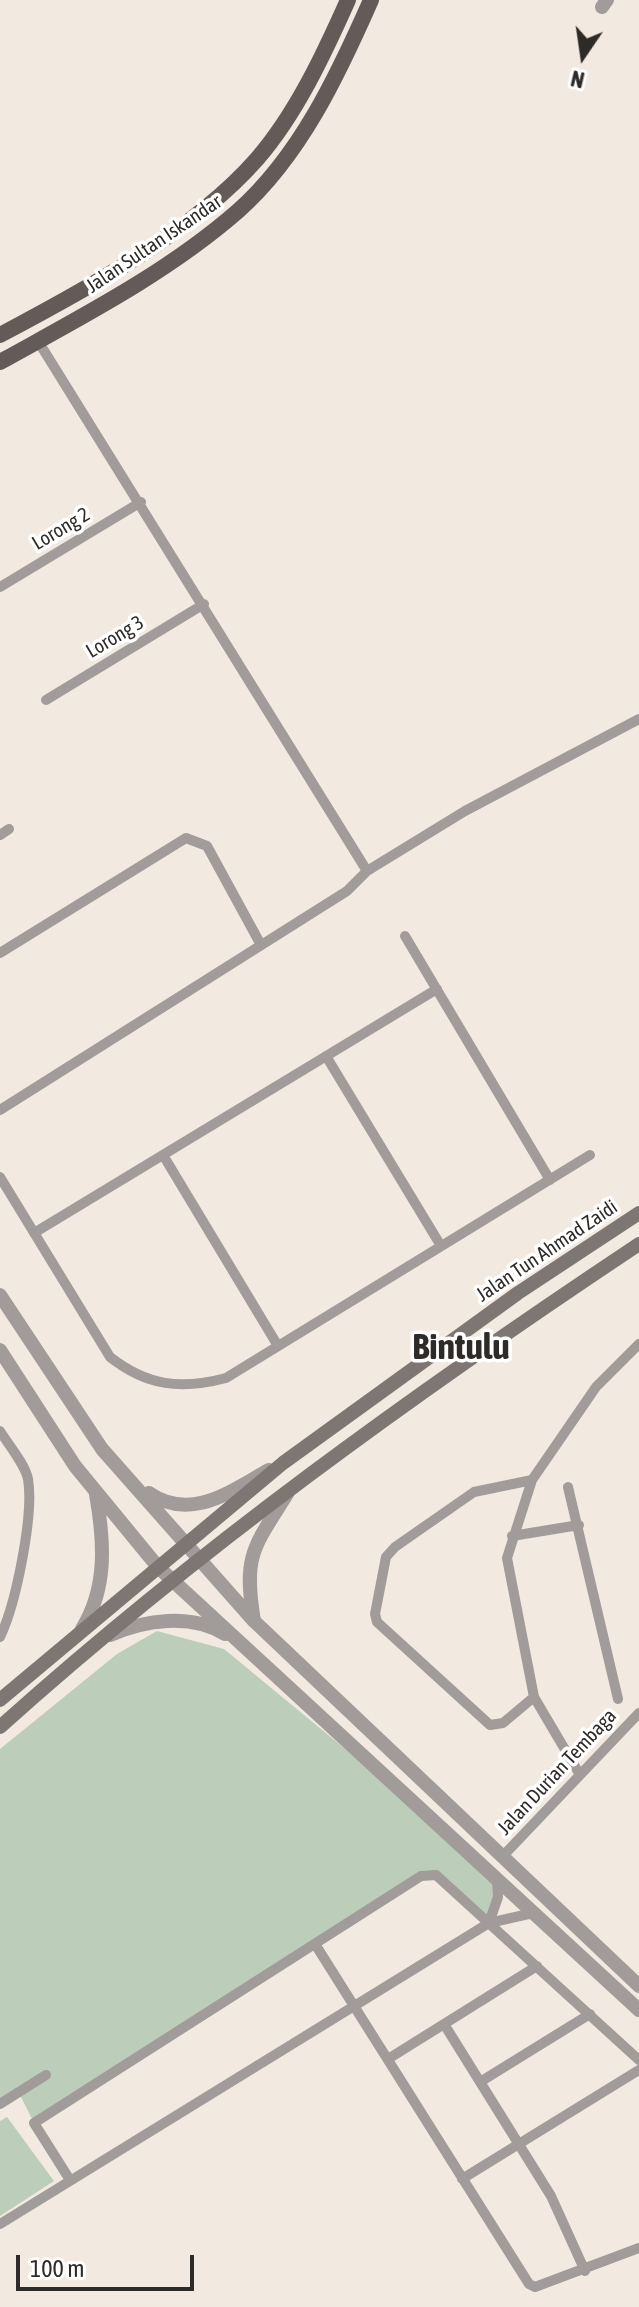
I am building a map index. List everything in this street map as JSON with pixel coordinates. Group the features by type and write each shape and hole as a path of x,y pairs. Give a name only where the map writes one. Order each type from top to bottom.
{"main road":[{"name":"Jalan Sultan Iskandar","path":"0,335 164,237 220,196 258,158 275,132 324,54 348,0"},
{"name":"Jalan Sultan Iskandar","path":"0,362 172,260 239,210 294,145 318,109 371,0"},
{"name":"Jalan Tun Ahmad Zaidi","path":"0,1700 283,1463 518,1293 639,1213"},
{"path":"0,1727 104,1637 287,1494 531,1316 639,1244"}],"street":[{"path":"38,341 141,502 367,871"},
{"name":"Lorong 2","path":"0,587 141,502"},
{"name":"Lorong 3","path":"46,700 204,604"},
{"path":"0,1110 347,891 367,871 465,811 639,719"},
{"path":"0,953 186,838 207,846 261,945"},
{"path":"405,936 550,1180"},
{"path":"34,1233 437,989"},
{"path":"326,1056 441,1246"},
{"path":"163,1155 278,1346"},
{"path":"0,1177 110,1357 133,1375 166,1385 199,1385 226,1378 590,1155"},
{"path":"0,1295 102,1449 254,1621 639,1986"},
{"path":"0,1350 96,1493 158,1567 639,2010"},
{"path":"580,1775 534,1697 507,1558 532,1480 596,1387 637,1350"},
{"path":"0,1431 28,1477 26,1522 17,1586 0,1637"},
{"path":"129,1479 164,1503 194,1505 218,1500 283,1463"},
{"path":"532,1480 474,1492 395,1547 386,1557 375,1614 377,1622 490,1725 503,1723 534,1697"},
{"path":"568,1487 618,1699"},
{"path":"81,1631 92,1614 100,1581 102,1531 96,1493"},
{"path":"254,1621 247,1582 252,1554 287,1494"},
{"path":"512,1536 579,1525"},
{"path":"104,1637 155,1621 190,1622 221,1631 244,1648"},
{"name":"Jalan Durian Tembaga","path":"502,1857 639,1713"},
{"path":"70,2180 34,2123 421,1876 436,1875 639,2060"},
{"path":"489,1923 498,1897 497,1880"},
{"path":"0,2224 489,1923 533,1913"},
{"path":"315,1944 529,2284 535,2287 585,2271 639,2248"},
{"path":"388,2059 537,1966"},
{"path":"480,2082 590,2014"},
{"path":"444,2024 560,2212 585,2271"},
{"path":"462,2179 639,2070"},
{"path":"0,2104 46,2075"}],"green space":[{"path":"157,1631 224,1649 441,1828 497,1880 489,1923 430,1875 34,2123 19,2093 0,2104 0,1749 117,1654"},
{"path":"7,2117 54,2181 0,2216 0,2121"}],"district":[{"name":"Bintulu","path":"461,1348"}]}
